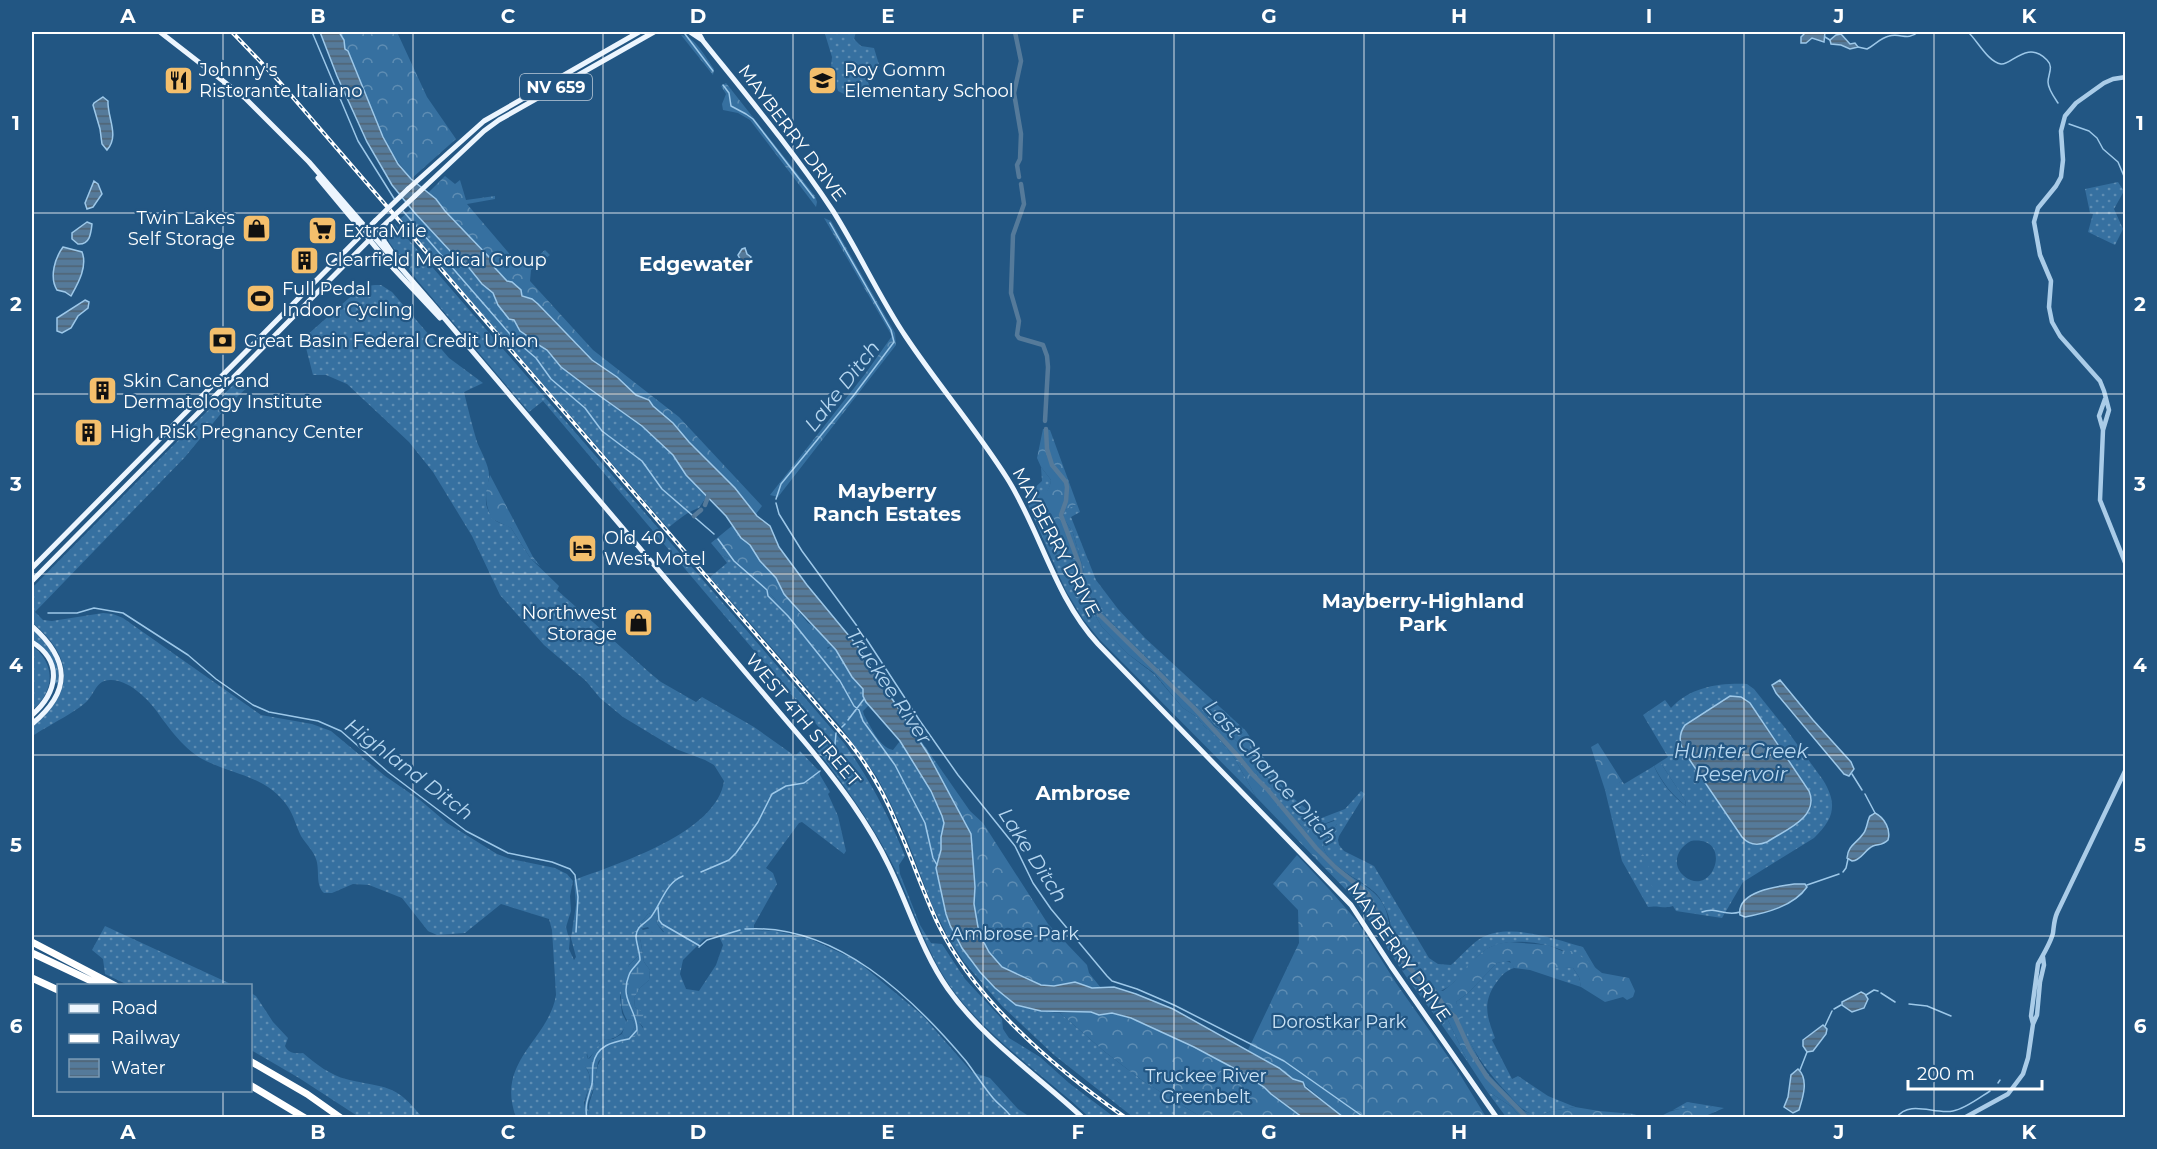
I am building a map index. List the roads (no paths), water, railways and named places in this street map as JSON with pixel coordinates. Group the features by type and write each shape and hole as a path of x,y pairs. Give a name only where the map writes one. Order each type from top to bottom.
{"highway":[{"path":"32,942 112,984"},
{"path":"32,953 98,984"},
{"path":"32,978 57,990"},
{"path":"252,1060 341,1118"},
{"path":"252,1086 305,1118"}],"main road":[{"name":"WEST 4TH STREET","path":"160,32 244,98 298,151 350,209 365,231"},
{"name":"NV 659","path":"375,220 471,131 497,112 639,32"},
{"name":"NV 659","path":"32,581 371,238 383,230 398,212 484,131 514,110 654,32"},
{"path":"690,32 704,41"},
{"path":"700,32 704,41"},
{"name":"MAYBERRY DRIVE","path":"704,41 766,119 821,194 905,335 1004,473 1020,500 1057,583 1080,623 1351,905 1497,1118"},
{"name":"WEST 4TH STREET","path":"298,151 404,280 474,354"},
{"path":"350,209 362,219 375,220"},
{"path":"32,568 375,220"},
{"path":"383,230 384,241 404,272"},
{"name":"WEST 4TH STREET","path":"371,238 404,272 808,746 846,794 878,845 896,880 928,955 956,1000 984,1031 1083,1118"},
{"path":"256,342 263,348"},
{"path":"32,626 44,636 55,651 61,675 60,687 55,700 48,710 32,724"},
{"path":"32,642 46,654 53,671 52,689 32,714"}],"street":[{"path":"2126,77 2109,81 2068,111 2062,121 2061,177 2038,208 2035,218 2040,255 2050,281 2049,308 2052,322 2060,336 2100,381 2105,396 2109,414 2103,430 2100,500 2126,565"},
{"path":"2103,430 2099,416 2105,396"},
{"path":"1964,1118 2004,1097 2017,1083 2026,1065 2033,1024 2037,1015 2044,965 2043,957 2053,934 2056,913 2126,769"}],"water":[{"path":"320,32 339,32 344,40 345,49 348,51 383,137 398,164 411,179 436,199 489,257 507,281 512,282 521,290 522,296 538,304 592,360 617,377 636,395 649,400 673,423 735,488 757,516 770,526 779,547 859,648 928,754 971,834 974,904 979,933 989,952 1002,967 1041,985 1054,986 1075,982 1092,988 1114,987 1173,1009 1279,1068 1293,1079 1303,1082 1305,1087 1343,1117 1302,1117 1241,1072 1131,1018 1112,1013 1099,1015 1091,1012 1041,1011 1016,1005 995,988 962,948 946,914 936,868 944,823 931,791 900,741 866,702 863,689 852,677 836,650 784,594 776,578 760,561 750,545 741,538 726,516 686,475 673,455 642,426 561,367 547,350 520,331 514,320 509,319 498,305 493,293 414,212 392,185 367,142"},
{"path":"1806,32 1825,32 1824,42 1812,38 1806,43 1801,43 1801,37"},
{"path":"1841,34 1850,44 1855,43 1858,47 1850,49 1831,44 1830,40"},
{"path":"103,97 108,101 113,133 111,145 107,150 102,144 93,105"},
{"path":"94,181 98,184 102,194 93,207 87,209 85,203"},
{"path":"87,222 92,224 89,238 85,243 78,244 72,239 72,233"},
{"path":"63,247 82,252 84,264 71,296 57,290 53,279 55,262"},
{"path":"745,248 751,257 748,266 741,261 738,255"},
{"path":"85,300 89,302 88,308 78,316 71,328 62,333 57,331 57,318"},
{"path":"1780,680 1851,762 1854,769 1849,776 1844,774 1776,693 1772,685"},
{"name":"Hunter Creek Reservoir","path":"1730,696 1741,697 1750,703 1809,791 1811,800 1810,808 1799,822 1760,844 1750,843 1742,837 1681,746 1680,736 1685,725"},
{"path":"1875,813 1886,825 1889,832 1888,840 1883,844 1873,846 1858,859 1852,861 1847,858 1849,850 1861,837 1870,816"},
{"path":"1805,884 1807,887 1787,904 1745,917 1740,915 1741,907 1751,895 1770,888"},
{"path":"1861,992 1868,999 1864,1008 1852,1012 1842,1005 1842,1002"},
{"path":"1823,1025 1827,1029 1826,1034 1813,1051 1807,1052 1803,1046 1803,1040"},
{"path":"1798,1069 1803,1078 1804,1088 1799,1110 1793,1113 1784,1107 1791,1075"}],"waterway":[{"path":"312,32 358,141 395,200"},
{"name":"Last Chance Ditch","path":"1015,32 1021,61 1014,93 1021,134 1020,159 1017,165 1019,177"},
{"path":"1858,47 1867,49 1886,37 1911,36 1918,32"},
{"path":"1968,32 1987,55 2001,64 2026,53 2040,54 2050,65 2048,85 2058,103"},
{"name":"Lake Ditch","path":"685,34 713,71"},
{"path":"1825,37 1830,40"},
{"name":"Lake Ditch","path":"723,85 729,93 731,106 753,119 814,198"},
{"path":"2069,124 2089,131 2097,138 2103,149 2118,162 2126,181"},
{"name":"Last Chance Ditch","path":"1021,184 1024,204 1013,235 1011,293 1019,321 1017,335 1019,338 1043,345 1047,356 1045,421"},
{"path":"403,211 516,341 536,358 551,379 585,408 602,431 642,461 662,489 714,534"},
{"name":"Lake Ditch","path":"776,499 781,484 894,342 891,330 830,223"},
{"name":"Last Chance Ditch","path":"1046,429 1047,449 1052,465 1066,482 1067,487 1066,501 1061,515 1079,564 1083,590 1099,614 1194,708 1268,790 1316,848 1368,894 1400,958 1434,991 1446,1009 1455,1017 1470,1050 1487,1077 1527,1118"},
{"path":"705,505 709,494"},
{"name":"Lake Ditch","path":"776,503 779,514 802,551 865,637 920,721 958,775 1015,846 1033,883 1051,909 1107,976 1112,981 1174,1005 1284,1061 1365,1118"},
{"path":"694,516 701,510"},
{"name":"Highland Ditch","path":"32,538 32,556"},
{"path":"718,539 734,561 767,590 768,596 788,616 840,681 854,706 859,710 863,721 895,765 925,823 933,858 937,865"},
{"name":"Highland Ditch","path":"48,613 77,613 94,608 123,613 188,655 216,679 253,705 269,712 318,721 341,731 388,772 466,831 508,853 552,862 570,869 575,875 578,897 576,932"},
{"path":"848,720 864,699"},
{"path":"842,727 845,724"},
{"path":"831,760 834,755 836,733"},
{"path":"701,872 729,860 736,853 758,822 772,794 786,786 804,783 820,771"},
{"path":"1852,774 1862,790"},
{"path":"1865,794 1875,813"},
{"path":"1843,872 1848,859"},
{"path":"1807,885 1839,874"},
{"path":"587,1118 586,1105 592,1084 595,1058 601,1049 611,1043 629,1039 637,1030 626,991 630,973 640,960 637,932 651,917 672,883 683,876"},
{"path":"658,907 659,920 662,924 700,946"},
{"path":"1702,912 1707,910 1740,912"},
{"name":"Highland Ditch","path":"745,929 778,930 810,938 841,951 869,969 896,990 945,1037 993,1098 1012,1118"},
{"name":"Highland Ditch","path":"699,947 707,940 740,930"},
{"path":"1866,995 1874,990 1878,991"},
{"path":"1881,993 1895,1002"},
{"path":"1909,1004 1927,1006 1951,1016"},
{"path":"1834,1009 1841,1005"},
{"path":"1825,1026 1832,1011"},
{"path":"1800,1070 1807,1052"},
{"path":"1896,1118 1902,1112 1915,1108 1946,1112 1958,1110 1990,1091"}],"railway":[{"path":"232,32 277,79 849,742 882,792 939,926 974,982 996,1008 1046,1056 1126,1118"}],"place":[{"name":"Johnny's Ristorante Italiano","path":"178,80"},
{"name":"Roy Gomm Elementary School","path":"823,80"},
{"name":"Twin Lakes Self Storage","path":"256,228"},
{"name":"ExtraMile","path":"322,231"},
{"name":"Clearfield Medical Group","path":"304,260"},
{"name":"Full Pedal Indoor Cycling","path":"261,299"},
{"name":"Great Basin Federal Credit Union","path":"223,341"},
{"name":"Skin Cancer and Dermatology Institute","path":"102,391"},
{"name":"High Risk Pregnancy Center","path":"89,432"},
{"name":"Old 40 West Motel","path":"583,548"},
{"name":"Northwest Storage","path":"638,623"}],"district":[{"name":"Edgewater","path":"696,264"},
{"name":"Mayberry Ranch Estates","path":"887,502"},
{"name":"Mayberry-Highland Park","path":"1423,612"},
{"name":"Ambrose","path":"1083,793"}],"water label":[{"name":"Truckee River","path":"889,686"}],"park label":[{"name":"Ambrose Park","path":"1015,934"},
{"name":"Dorostkar Park","path":"1339,1022"},
{"name":"Truckee River Greenbelt","path":"1206,1086"}]}
